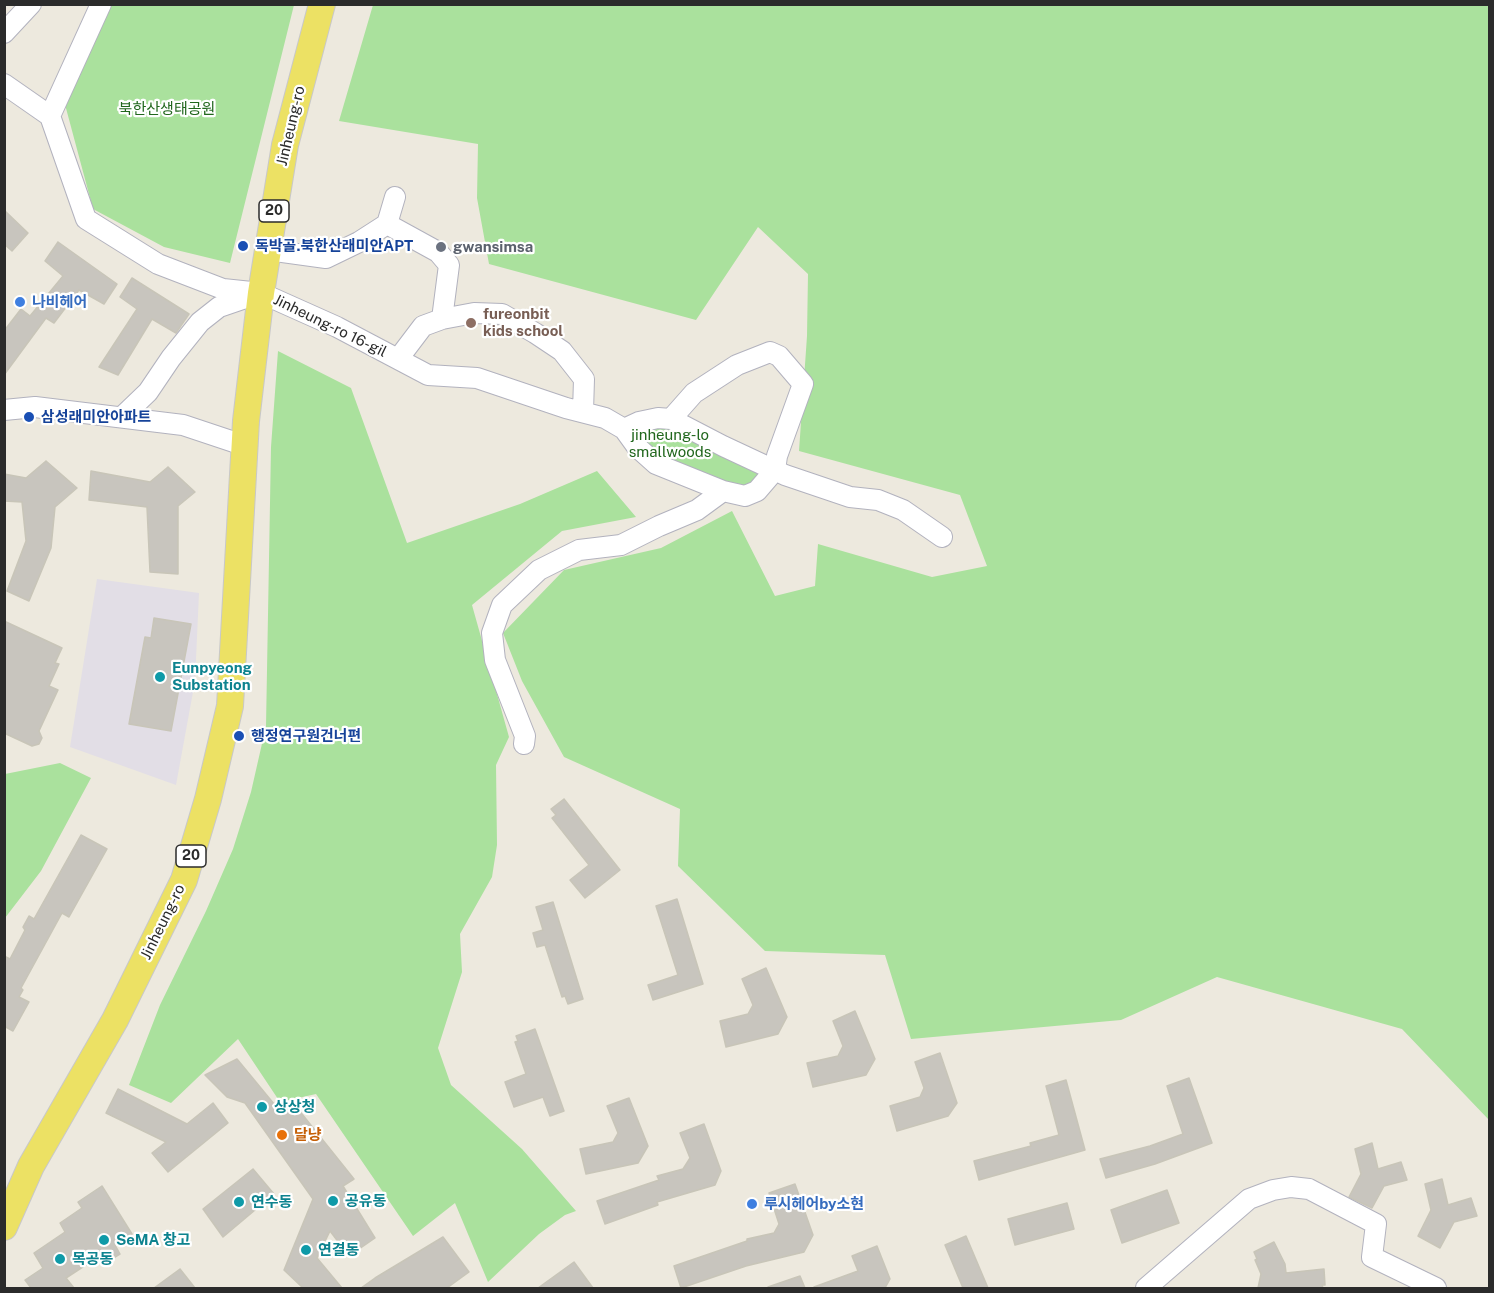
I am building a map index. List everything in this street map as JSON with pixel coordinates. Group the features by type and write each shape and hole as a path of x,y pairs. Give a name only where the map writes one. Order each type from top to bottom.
{"main road":[{"name":"Jinheung-ro","path":"4,1227 31,1166 115,1020 184,880 208,799 230,706 246,434 261,293 285,145 322,4"}],"street":[{"path":"4,33 32,4"},
{"path":"4,84 50,116 101,4"},
{"name":"Jinheung-ro 16-gil","path":"50,116 86,219 158,264 223,289 261,293 337,327 428,375 477,378 605,418 624,429"},
{"path":"268,250 326,258 359,242 387,224 395,197"},
{"path":"387,224 438,252 449,265 442,319"},
{"path":"123,416 158,380 171,358 200,322 219,307 261,293"},
{"name":"Jinheung-ro 16-gil","path":"398,359 423,326 442,319 474,313 502,314 562,351 584,379 583,412"},
{"path":"671,419 694,393 738,365 770,352 778,356 803,384 777,456 775,470 758,491 745,496 723,491 656,464 637,447 624,429 639,422 658,418 671,419 775,470 850,497 878,500 903,510 942,537"},
{"path":"4,410 35,407 113,417 123,416 246,434"},
{"path":"524,744 525,736 495,660 492,633 502,605 539,570 579,550 621,545 697,510 723,491"},
{"path":"1146,1288 1249,1199 1273,1190 1291,1187 1309,1189 1380,1216 1372,1257 1436,1288"}],"shaded area":[{"path":"97,579 199,593 195,681 176,785 70,747"}],"green space":[{"name":"북한산생태공원","path":"108,5 294,5 230,263 164,247 93,209 63,97"},
{"path":"373,5 1489,5 1489,1120 1402,1029 1217,977 1121,1020 911,1039 885,955 765,951 678,866 680,809 564,757 522,681 503,633 564,570 661,548 732,511 775,596 815,586 818,544 932,577 987,566 960,495 799,451 807,336 808,274 758,227 696,320 489,264 477,198 478,144 339,121"},
{"path":"278,351 351,388 407,543 520,504 597,471 636,517 562,531 472,605 509,737 496,765 497,845 492,877 460,934 462,972 438,1048 451,1085 522,1149 576,1211 565,1215 539,1234 488,1282 455,1203 413,1236 316,1094 280,1102 238,1039 171,1103 129,1085 160,1005 206,911 233,849 251,792 266,726 271,447"},
{"name":"jinheung-lo smallwoods","path":"671,423 762,469 752,484 736,486 651,457 632,434 646,424"},
{"path":"60,763 91,778 41,871 5,918 5,774"}],"building":[{"path":"4,210 28,233 12,251 4,244"},
{"path":"58,242 117,284 104,304 79,290 54,323 46,318 4,375 4,331 21,309 30,316 63,276 45,261"},
{"path":"132,278 189,314 176,333 152,319 118,375 99,367 137,309 120,297"},
{"path":"46,461 77,488 55,507 51,548 29,601 7,591 26,541 22,502 4,501 4,474 26,478"},
{"path":"168,467 195,492 178,506 178,574 150,572 147,507 89,500 91,471 150,482"},
{"name":"Eunpyeong Substation","path":"154,618 191,624 171,731 129,724 145,637 151,638"},
{"path":"4,621 62,648 55,663 59,664 49,686 58,690 39,731 42,738 39,744 32,746 4,733"},
{"path":"564,799 620,870 585,898 570,880 589,865 552,818 556,815 551,809"},
{"path":"81,835 107,849 69,917 62,913 21,988 23,990 19,997 29,1002 13,1031 4,1026 4,956 10,959 25,930 23,927 29,916 34,919"},
{"path":"677,899 703,984 653,1000 648,985 678,975 656,906"},
{"path":"553,902 583,999 568,1004 565,996 562,997 545,945 537,947 533,933 543,930 536,907"},
{"path":"766,968 787,1017 778,1034 726,1047 720,1021 748,1014 753,1005 742,979"},
{"path":"855,1011 875,1059 866,1075 813,1087 807,1063 838,1056 843,1046 833,1021"},
{"path":"535,1029 564,1111 550,1116 543,1097 514,1107 505,1082 526,1074 515,1042 518,1041 516,1036"},
{"path":"940,1053 957,1103 948,1116 897,1131 890,1106 920,1097 924,1088 915,1062"},
{"path":"237,1059 279,1110 294,1104 354,1179 343,1186 375,1238 349,1256 330,1231 317,1258 342,1288 303,1288 284,1270 313,1199 245,1103 227,1097 205,1075"},
{"path":"1189,1078 1212,1143 1155,1164 1106,1178 1100,1159 1150,1146 1183,1134 1167,1086"},
{"path":"1066,1080 1085,1150 979,1180 974,1161 1031,1146 1030,1143 1059,1135 1046,1086"},
{"path":"118,1089 187,1124 213,1103 228,1123 168,1172 152,1153 166,1142 106,1113"},
{"path":"629,1098 648,1146 638,1163 586,1174 580,1149 613,1142 618,1133 607,1106"},
{"path":"704,1124 721,1171 715,1185 657,1202 658,1205 605,1224 597,1201 659,1180 657,1176 683,1169 690,1158 680,1133"},
{"path":"1372,1143 1378,1169 1401,1162 1407,1180 1384,1186 1372,1208 1349,1197 1361,1174 1355,1149"},
{"name":"연수동","path":"253,1169 274,1194 223,1237 203,1209"},
{"path":"1442,1179 1448,1205 1471,1198 1477,1216 1454,1222 1440,1248 1418,1236 1431,1210 1425,1184"},
{"path":"795,1184 813,1235 804,1252 746,1266 681,1288 674,1266 747,1241 747,1239 774,1233 779,1224 769,1193"},
{"path":"102,1186 132,1234 115,1245 120,1254 105,1263 101,1255 66,1278 74,1288 31,1288 25,1280 43,1268 34,1253 65,1232 60,1223 82,1208 78,1202"},
{"path":"1167,1190 1179,1223 1122,1243 1111,1210"},
{"path":"1067,1203 1074,1229 1015,1245 1008,1219"},
{"path":"966,1236 988,1288 963,1288 945,1245"},
{"path":"443,1237 469,1272 447,1288 361,1288 375,1278"},
{"path":"1274,1242 1285,1264 1286,1273 1324,1269 1325,1285 1322,1285 1323,1288 1258,1288 1261,1274 1254,1252"},
{"path":"877,1246 890,1279 885,1288 814,1288 858,1271 852,1256"},
{"path":"574,1262 593,1288 538,1288"},
{"path":"180,1269 195,1288 154,1288"},
{"path":"800,1276 805,1288 768,1287"}],"place":[{"name":"독박골.북한산래미안APT","path":"243,246"},
{"name":"gwansimsa","path":"441,247"},
{"name":"나비헤어","path":"20,302"},
{"name":"fureonbit kids school","path":"471,323"},
{"name":"삼성래미안아파트","path":"29,417"},
{"name":"Eunpyeong Substation","path":"160,677"},
{"name":"행정연구원건너편","path":"239,736"},
{"name":"상상청","path":"262,1107"},
{"name":"달냥","path":"282,1135"},
{"name":"공유동","path":"333,1201"},
{"name":"연수동","path":"239,1202"},
{"name":"루시헤어by소현","path":"752,1204"},
{"name":"SeMA 창고","path":"104,1240"},
{"name":"연결동","path":"306,1250"},
{"name":"목공동","path":"60,1259"}]}
